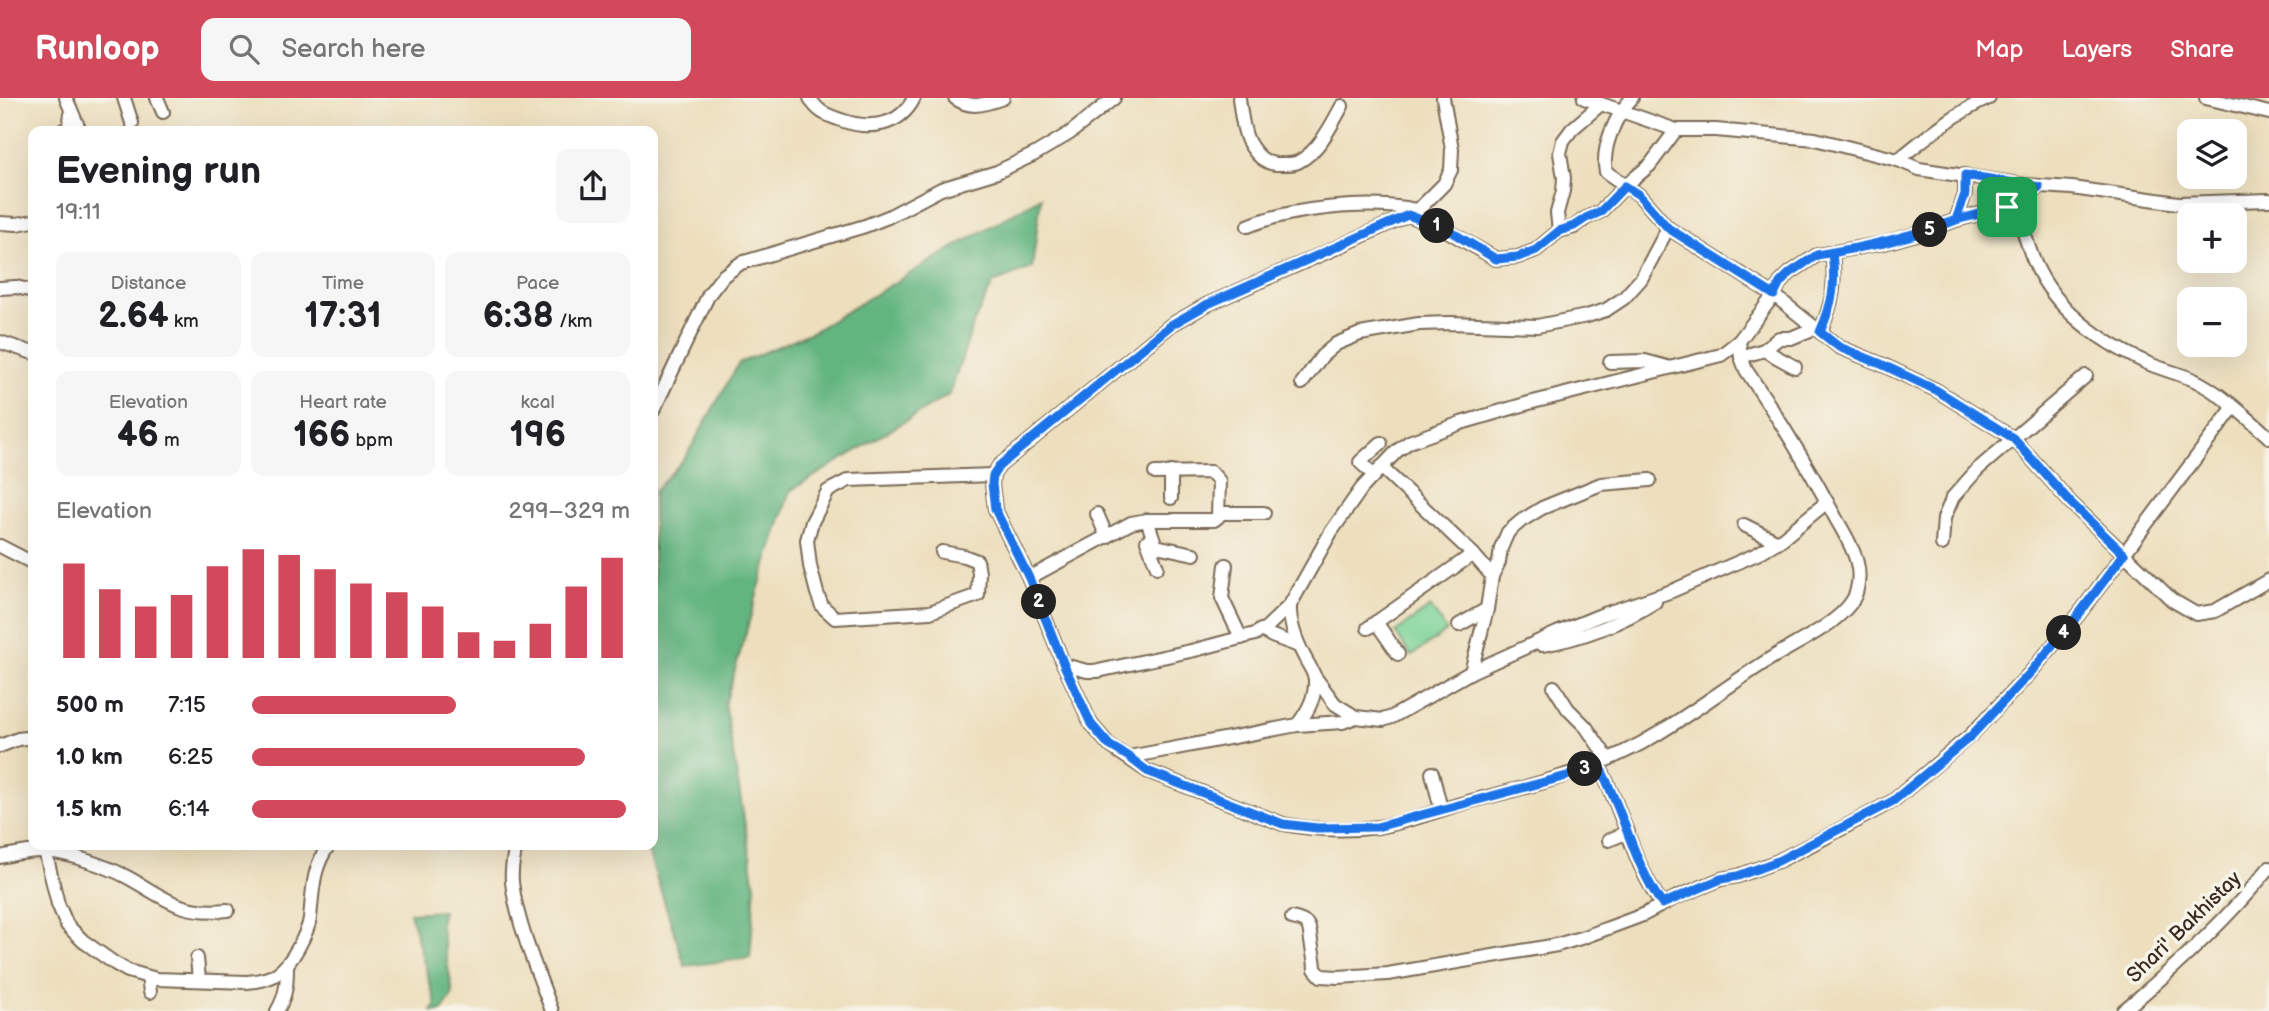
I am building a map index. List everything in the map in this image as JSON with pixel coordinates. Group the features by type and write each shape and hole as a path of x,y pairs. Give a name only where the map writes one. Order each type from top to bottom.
{"street":[{"path":"66,98 77,126"},
{"path":"124,98 132,123"},
{"path":"157,98 163,112"},
{"path":"810,98 815,107 824,114 863,126 880,125 895,119 907,109 914,98"},
{"path":"955,98 967,105 977,106 1003,98"},
{"path":"658,401 709,294 730,270 741,263 865,226 888,217 940,189 997,172 1070,133 1114,98"},
{"path":"1239,98 1249,144 1268,164 1298,162 1322,139 1342,106"},
{"path":"1443,98 1450,125 1451,170 1444,184 1412,212 1208,304 1171,325 999,466 993,475 992,496 995,509 1029,578 1091,724 1109,745 1147,771 1283,824 1355,829 1377,827 1574,774 1658,733 1824,626 1854,601 1859,580 1857,563 1827,502 1746,370 1738,341"},
{"path":"1584,98 1676,130 1716,130 1815,139 1898,160 1919,169 2039,187 2072,188 2178,203 2269,200"},
{"path":"1632,98 1622,111 1611,135 1605,166 1609,176 1639,195 1668,228 1774,295 1839,347 1936,390 2013,438 2071,503 2172,600 2196,614 2215,611 2269,580"},
{"path":"1898,160 1970,107 1989,98"},
{"path":"2206,98 2269,113"},
{"path":"1559,231 1557,214 1563,191 1560,153 1563,141 1572,129 1601,104"},
{"path":"69,126 71,114"},
{"path":"1248,226 1294,213 1342,207 1399,206 1448,230 1496,259 1518,257 1536,250 1559,231 1600,212 1625,186 1650,166 1676,130"},
{"path":"1956,220 1965,194 1965,175"},
{"path":"1064,665 1098,671 1195,650 1261,630 1290,605 1331,532 1362,488 1409,442 1529,403 1721,355 1738,341 1774,295 1780,283 1817,255 1884,243 2007,207 2039,187"},
{"path":"2026,195 2020,216 2023,234 2034,263 2047,287 2074,317 2122,351 2192,379 2269,437"},
{"path":"0,223 28,222"},
{"path":"1302,383 1322,356 1336,344 1360,334 1408,326 1450,323 1537,326 1606,310 1624,298 1641,279 1668,228"},
{"path":"1741,358 1763,349 1779,338 1791,338 1818,330 1831,304 1835,287 1832,253"},
{"path":"0,288 16,286 28,290"},
{"path":"0,342 28,351"},
{"path":"1763,349 1795,367"},
{"path":"1610,362 1644,361 1668,368"},
{"path":"1942,544 1944,518 1953,497 1978,469 2085,376"},
{"path":"1292,918 1305,921 1309,926 1315,969 1321,976 1388,974 1443,966 1556,944 1622,924 1721,879 1738,876 1778,861 1893,801 1971,736 2030,673 2079,614 2233,408"},
{"path":"1381,443 1360,462 1378,471 1473,554 1492,576"},
{"path":"1029,578 1143,520 1214,520 1219,513 1217,477 1205,470 1155,473"},
{"path":"1171,472 1171,498"},
{"path":"942,552 977,561 978,595 930,612 835,618 822,607 810,566 807,540 812,523 828,491 849,480 993,475"},
{"path":"1471,672 1488,609 1492,576 1508,532 1542,508 1601,484 1650,480"},
{"path":"1290,605 1289,620 1299,646 1315,677 1335,704 1356,717 1383,720 1471,672 1524,648 1601,615 1672,591 1756,554 1777,542 1827,502"},
{"path":"1219,513 1264,513"},
{"path":"1097,514 1107,537"},
{"path":"1143,520 1156,547 1194,554"},
{"path":"1143,520 1157,567"},
{"path":"1744,525 1777,542"},
{"path":"0,545 28,560"},
{"path":"1398,654 1372,625 1473,554"},
{"path":"1226,565 1222,598 1241,638"},
{"path":"1459,625 1488,609"},
{"path":"1261,630 1299,646"},
{"path":"1297,726 1311,701 1315,677"},
{"path":"1554,687 1568,709 1586,727 1603,761 1650,886 1662,904"},
{"path":"1129,757 1297,726 1343,722 1356,717"},
{"path":"0,746 28,738"},
{"path":"1432,773 1441,809"},
{"path":"1609,840 1628,832"},
{"path":"46,850 58,904 62,916 73,932 114,963 148,977 217,982 260,981 287,967 310,921 313,877 325,850"},
{"path":"0,857 46,850 126,876 179,907 195,911 228,910"},
{"path":"515,850 513,889 534,962 552,1011"},
{"name":"Shari' Bakhistay","path":"2123,1011 2151,989 2244,899 2269,867"},
{"path":"197,958 200,980"},
{"path":"277,1011 287,986 287,967"},
{"path":"148,977 150,992"}],"green space":[{"path":"1041,197 1032,268 993,283 974,322 950,394 790,491 725,704 755,886 750,958 685,966 648,850 658,850 658,488 685,458 739,363 814,331"},
{"path":"1431,607 1447,631 1411,656 1395,632"},
{"path":"443,911 440,923 453,994 442,1011 431,1011 436,1005 410,913"}],"route":[{"path":"2007,207 1956,220 1884,243 1817,255 1790,273 1780,283 1774,295 1668,228 1639,195 1625,186 1600,212 1559,231 1536,250 1505,259 1487,255 1448,230 1408,215 1208,304 1171,325 999,466 993,475 992,484 995,509 1029,578 1091,724 1109,745 1147,771 1283,824 1355,829 1395,823 1574,774 1598,764 1613,791 1650,886 1662,904 1721,879 1738,876 1778,861 1893,801 1971,736 2030,673 2124,554 2071,503 2013,438 1936,390 1839,347 1820,332 1835,287 1832,253 1884,243 1927,231 1956,220 1965,194 1965,175 2039,187 2007,207"}]}
